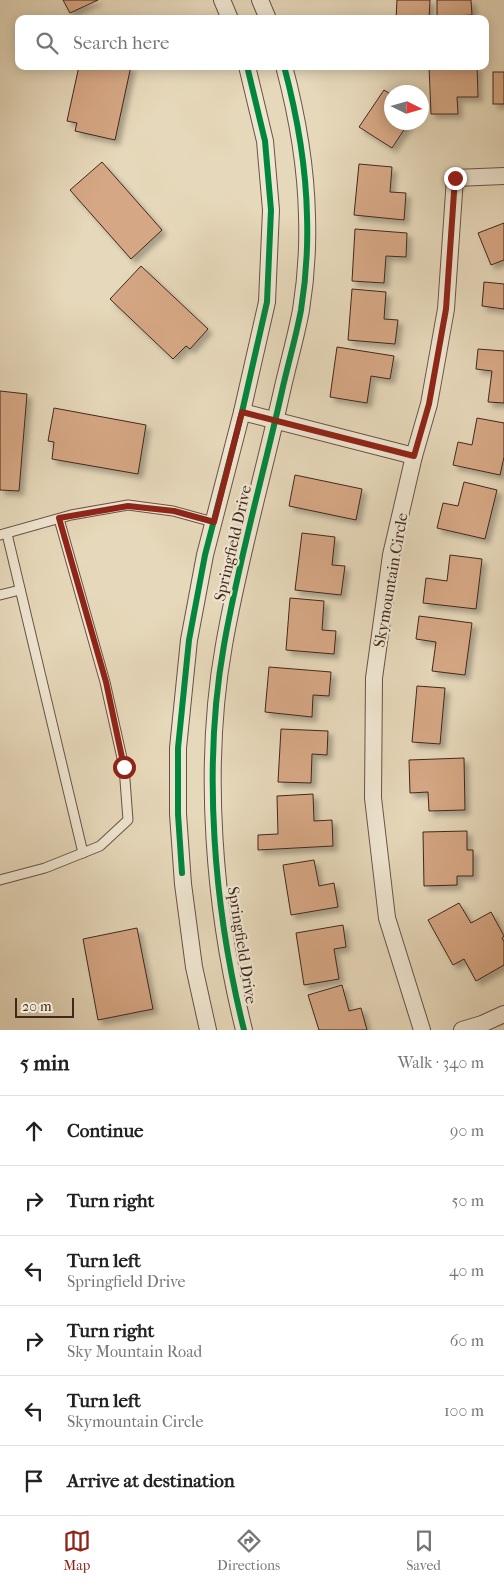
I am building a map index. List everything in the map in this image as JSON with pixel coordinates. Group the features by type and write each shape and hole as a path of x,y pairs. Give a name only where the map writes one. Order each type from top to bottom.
{"street":[{"path":"222,0 228,15"},
{"path":"260,0 266,15"},
{"name":"Springfield Drive","path":"208,1030 194,967 183,884 178,814 178,748 188,640 205,555 242,412 267,302 271,210 265,141 248,70"},
{"name":"Springfield Drive","path":"244,1030 234,990 217,872 212,754 216,700 223,647 239,565 276,420 301,310 306,264 307,216 303,162 295,111 285,70"},
{"name":"Skymountain Circle","path":"422,1030 387,918 373,798 374,678 391,555 414,456 429,404 446,309 455,178 504,176"},
{"path":"242,412 414,456"},
{"path":"462,1030 482,1024 504,1014"}],"lane":[{"path":"83,853 20,590 3,534 59,518 128,506 174,511 214,522"},
{"path":"0,880 45,868 100,846 128,820 124,767 106,682 59,518"},
{"path":"0,595 20,590"}],"building":[{"path":"63,0 98,0 70,13"},
{"path":"397,0 430,0 429,15 396,15"},
{"path":"437,0 471,0 472,15 437,15"},
{"path":"78,70 130,70 115,140 75,131 77,123 67,121"},
{"path":"429,70 477,70 478,97 457,97 458,114 431,114"},
{"path":"493,72 504,72 504,104 493,104"},
{"path":"384,90 384,130 404,130 392,148 359,127"},
{"path":"102,162 162,230 131,259 70,190"},
{"path":"359,164 392,167 390,192 406,193 404,220 354,215"},
{"path":"504,223 504,260 491,265 478,233"},
{"path":"355,229 407,233 406,257 386,256 384,283 352,281"},
{"path":"141,266 208,329 190,349 186,346 173,359 110,299"},
{"path":"484,282 504,284 504,309 482,306"},
{"path":"352,289 386,292 384,319 398,320 395,344 348,340"},
{"path":"337,347 394,356 390,379 371,376 367,403 330,397"},
{"path":"478,349 504,351 504,403 488,402 492,371 476,369"},
{"path":"0,391 27,394 19,491 0,490"},
{"path":"54,408 146,425 138,474 52,459 54,442 48,441"},
{"path":"477,418 504,423 504,457 500,475 453,465 458,442 472,445"},
{"path":"295,475 362,489 356,520 289,506"},
{"path":"464,482 497,490 485,539 437,528 443,503 458,506"},
{"path":"302,533 335,537 332,565 345,566 341,595 295,590"},
{"path":"450,555 482,559 476,609 423,603 426,578 447,581"},
{"path":"290,598 324,601 322,630 336,631 334,654 286,650"},
{"path":"419,616 472,623 465,675 432,671 436,642 416,639"},
{"path":"269,667 331,672 329,696 313,695 312,717 265,712"},
{"path":"417,686 445,688 440,744 412,742"},
{"path":"281,729 328,731 327,755 312,754 311,783 278,782"},
{"path":"464,758 465,810 429,811 428,792 410,793 409,760"},
{"path":"313,794 314,821 332,820 333,846 258,850 258,835 278,834 277,796"},
{"path":"467,831 467,850 473,850 473,876 457,876 457,885 424,886 423,832"},
{"path":"314,860 319,886 334,883 338,907 291,915 283,865"},
{"path":"459,903 471,923 491,912 504,936 502,938 504,942 504,965 476,981 464,959 453,965 428,920"},
{"path":"343,925 346,947 334,949 339,979 304,985 296,933"},
{"path":"137,928 153,1009 98,1020 83,939"},
{"path":"342,985 349,1011 361,1008 367,1030 319,1030 308,995"}],"cycle path":[{"path":"182,873 178,814 178,748 189,640 205,555 242,412 267,302 271,210 265,141 248,70"},
{"path":"244,1030 225,937 219,888 214,839 214,740 217,692 230,613 297,330 304,287 307,239 305,178 297,122 285,70"}],"route":[{"path":"124,767 106,682 59,518 128,506 174,511 214,522 242,412 414,456 429,404 446,309 455,178"}]}
